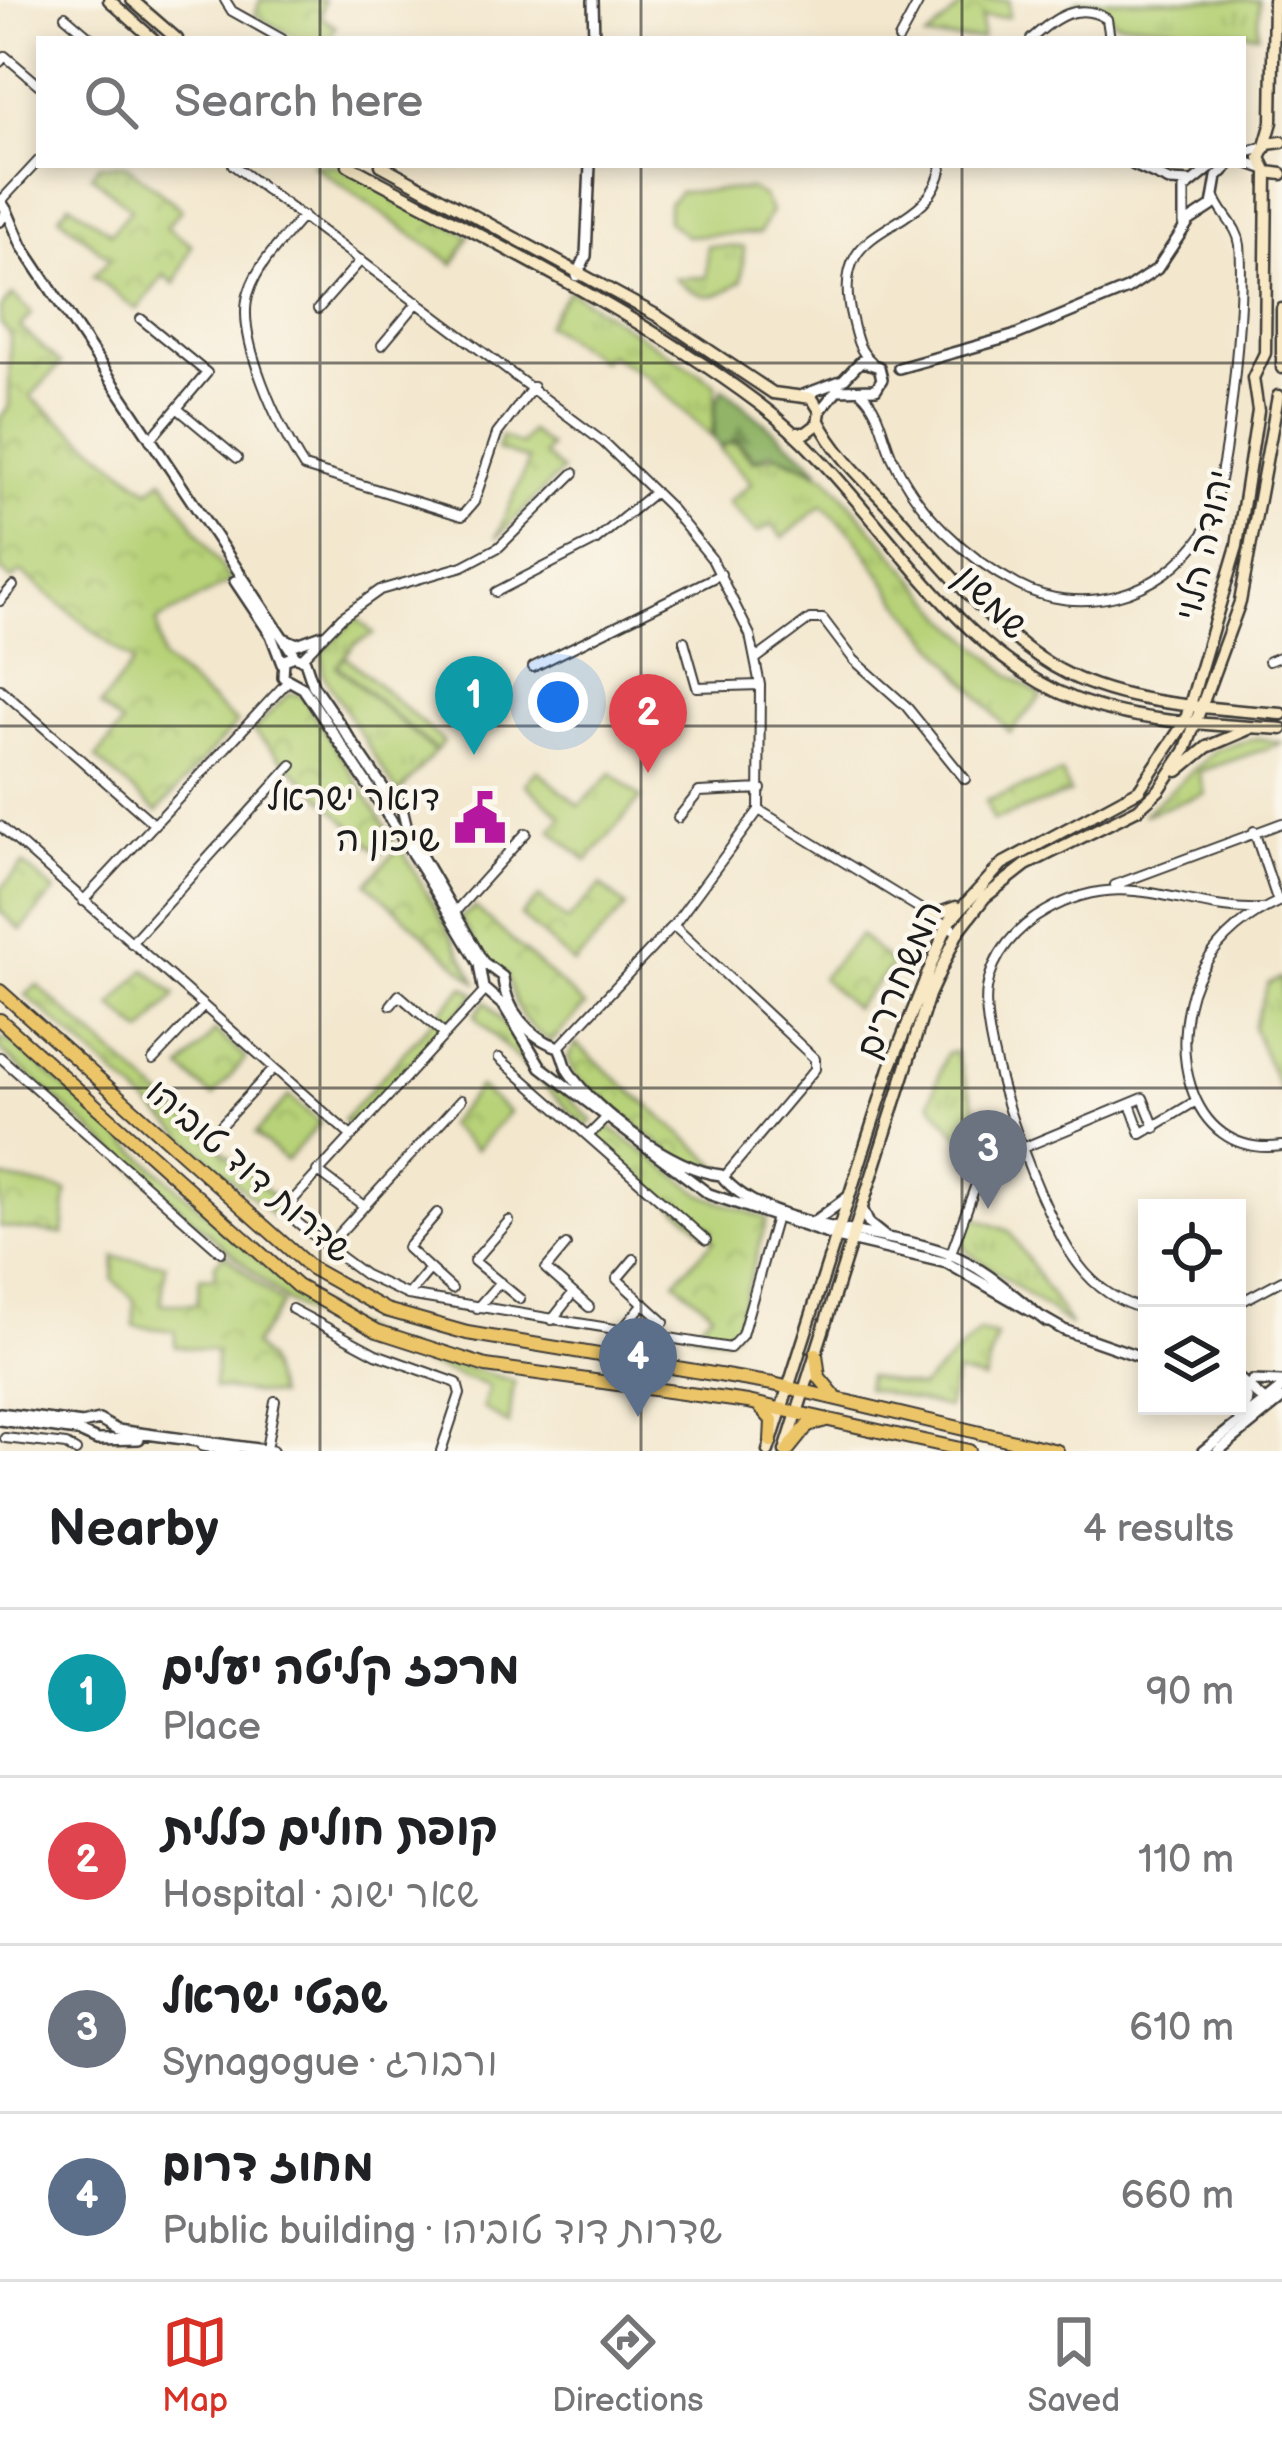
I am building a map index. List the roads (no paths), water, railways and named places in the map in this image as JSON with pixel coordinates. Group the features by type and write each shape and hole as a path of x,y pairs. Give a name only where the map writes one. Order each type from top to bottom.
{"highway":[{"name":"שדרות דוד טוביהו","path":"1,994 288,1249 354,1295 437,1327 797,1389 1057,1451"},
{"name":"שדרות דוד טוביהו","path":"0,1020 297,1286 377,1331 486,1366 748,1402 969,1451"},
{"path":"0,1032 24,1041"},
{"path":"816,1354 824,1386 840,1399"},
{"path":"748,1402 768,1414 770,1446"},
{"path":"786,1451 808,1425 829,1419"}],"main road":[{"path":"109,0 150,36"},
{"path":"132,0 174,36"},
{"path":"1274,0 1272,122 1264,147 1262,365 1282,368 1282,309"},
{"path":"1264,147 1282,142"},
{"path":"356,168 569,284 696,361 794,433 809,432 819,416 797,396 767,390 687,333 387,168"},
{"path":"1265,170 1282,175"},
{"name":"יהודה הלוי","path":"1191,707 1234,563 1258,392 1253,377 1262,365"},
{"path":"1258,392 1280,394"},
{"name":"יהודה הלוי","path":"1205,709 1252,550 1280,394"},
{"path":"782,424 781,408 797,396"},
{"name":"שמשון","path":"819,416 986,617 1016,645 1077,682 1150,702 1191,707"},
{"name":"שמשון","path":"794,433 1005,660 1078,700 1192,722"},
{"path":"1217,674 1222,697 1239,711"},
{"path":"1150,702 1185,694 1201,676"},
{"path":"1191,707 1282,715"},
{"name":"המשחררים","path":"797,1389 816,1354 852,1190 890,1068 953,927 1010,875 1128,815 1159,790 1192,722 1191,707"},
{"name":"המשחררים","path":"797,1389 845,1234 862,1202 959,906 1002,864 1121,803 1205,709"},
{"path":"1144,716 1167,733 1167,754"},
{"path":"1192,722 1282,729"},
{"path":"1159,790 1207,747 1260,728"},
{"path":"934,915 959,906"},
{"path":"770,1446 783,1409 797,1389"},
{"path":"786,1451 798,1412 797,1389"}],"street":[{"path":"225,0 232,11 277,36"},
{"path":"592,0 594,36"},
{"path":"901,36 920,0"},
{"path":"1035,36 1067,12 1103,14 1109,36"},
{"path":"64,16 88,36"},
{"path":"0,62 5,56 36,82"},
{"path":"1246,156 1264,147"},
{"path":"1246,159 1265,170"},
{"path":"1,212 36,164"},
{"path":"237,168 597,436 655,492 721,574 757,658 759,810 673,926 559,1047"},
{"path":"569,284 586,242 590,168"},
{"path":"941,168 928,200 870,236 852,260 848,296 859,346 853,368 859,391 874,407 892,458 917,500 946,533 1032,592 1068,600 1108,598 1148,584 1200,538 1220,486 1240,250 1215,194 1193,181 1169,181 1141,168"},
{"path":"1183,228 1182,200 1193,181 1210,168"},
{"path":"819,416 830,393 880,384 899,368 1026,332 1126,289 1163,262 1183,228 1203,213 1215,194 1217,177 1226,168"},
{"path":"1169,181 1182,200 1203,213 1226,218"},
{"path":"1,212 279,634 395,800 488,974 489,992 537,1054 541,1067 719,1196 776,1217 949,1258"},
{"path":"1,212 272,635 286,675 303,688 406,838 488,974 503,977 503,988 527,1028 546,1044 559,1047"},
{"path":"302,216 255,277 245,313 255,360 304,467 462,516 474,502 497,434 533,387"},
{"path":"318,309 361,260"},
{"path":"382,345 418,302"},
{"path":"141,319 207,373 150,440"},
{"path":"859,346 874,363 880,384 874,407"},
{"path":"797,396 819,392 853,368 874,363 899,368"},
{"path":"178,409 237,458"},
{"path":"83,901 322,635 380,590 463,566 499,548 574,473"},
{"path":"496,592 595,541 655,492"},
{"path":"533,667 721,574"},
{"path":"0,602 13,586"},
{"path":"757,658 810,619 823,619 854,660 906,706 965,779"},
{"path":"279,634 297,644 322,635"},
{"path":"684,641 697,687 760,686"},
{"path":"1268,661 1282,656"},
{"path":"286,675 307,671"},
{"path":"0,689 154,824"},
{"path":"131,943 292,765"},
{"path":"677,818 699,792 761,789"},
{"path":"383,809 395,800"},
{"path":"759,810 953,927"},
{"path":"390,820 402,814"},
{"path":"1140,1307 1109,1294 1080,1266 1057,1229 1023,1146 989,1033 986,992 991,970 1027,924 1099,891 1282,823"},
{"path":"0,826 350,1135"},
{"path":"1254,831 1280,901 1262,909 1213,952 1187,1005 1184,1065 1196,1101 1215,1127 1239,1144 1282,1146"},
{"path":"454,913 526,833"},
{"path":"1150,874 1162,891"},
{"path":"1099,891 1162,891 1228,908 1262,909"},
{"path":"673,926 815,1059 815,1069 726,1180 719,1196"},
{"path":"503,988 489,992 444,1034 293,1200 292,1213 327,1247 365,1275 408,1295 724,1349 737,1345 776,1217"},
{"path":"391,1004 399,995 444,1034"},
{"path":"153,1060 204,1006"},
{"path":"537,1054 546,1044"},
{"path":"559,1047 581,1087 674,1161 845,1234 888,1239 949,1258 1047,1322 1138,1356"},
{"path":"0,1057 221,1252"},
{"path":"499,1058 706,1240"},
{"path":"550,1071 563,1060"},
{"path":"222,1124 274,1068"},
{"path":"949,1258 980,1176 996,1159 1143,1099 1155,1128"},
{"path":"327,1247 461,1100"},
{"path":"1130,1104 1141,1134 1196,1101"},
{"path":"588,1136 606,1118"},
{"path":"316,1171 364,1207"},
{"path":"704,1187 710,1174"},
{"path":"814,1222 835,1211 852,1190"},
{"path":"862,1202 868,1224 888,1239"},
{"path":"437,1213 407,1248 452,1289"},
{"path":"509,1221 473,1261 520,1299"},
{"path":"566,1245 546,1268 589,1307"},
{"path":"634,1258 617,1279 664,1322"},
{"path":"408,1295 430,1269"},
{"path":"1246,1299 1282,1280"},
{"path":"476,1309 500,1282"},
{"path":"552,1321 573,1293"},
{"path":"620,1332 644,1304"},
{"path":"292,1309 376,1354 457,1383 460,1394 441,1451"},
{"path":"1246,1382 1282,1385"},
{"path":"1218,1451 1282,1385"},
{"path":"1246,1388 1266,1405"},
{"path":"1203,1451 1240,1422 1282,1399"},
{"path":"97,1435 269,1450 274,1401"},
{"path":"1240,1422 1242,1415"},
{"path":"0,1417 97,1435 234,1451"},
{"path":"5,1438 71,1446 76,1451"}],"place":[{"name":"מרכז קליטה יעלים","path":"474,755"},
{"name":"קופת חולים כללית","path":"648,773"},
{"name":"דואר ישראל שיכון ה","path":"480,818"},
{"name":"שבטי ישראל","path":"988,1209"},
{"name":"מחוז דרום","path":"638,1417"}]}
